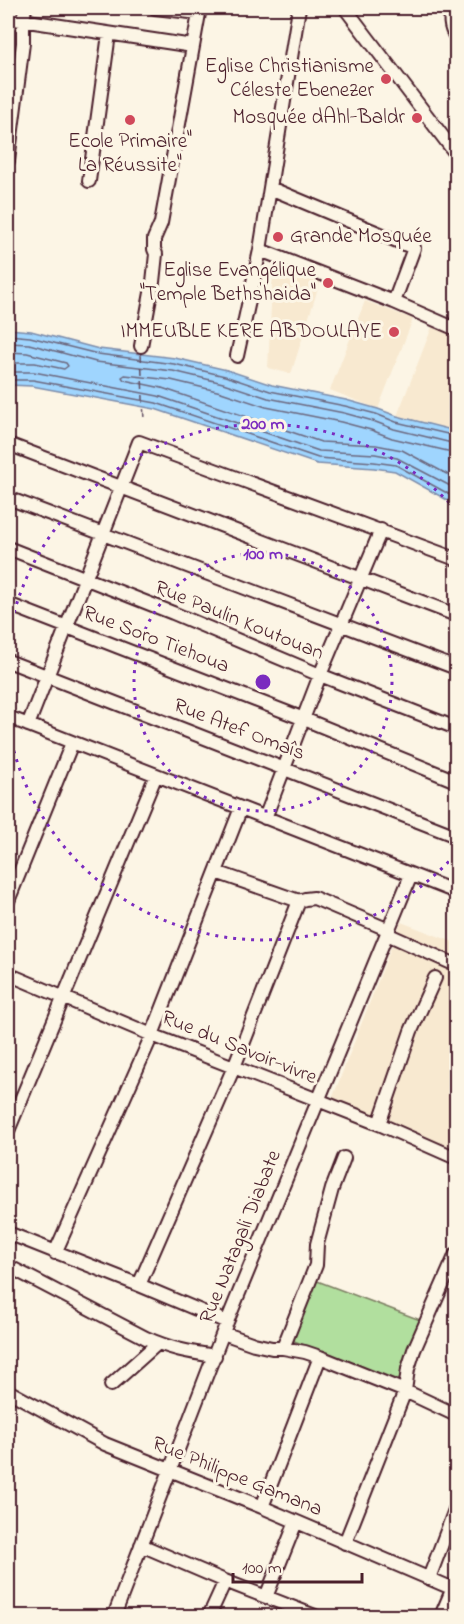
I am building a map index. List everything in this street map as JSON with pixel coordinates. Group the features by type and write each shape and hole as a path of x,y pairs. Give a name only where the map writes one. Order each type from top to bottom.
{"street":[{"path":"8,161 23,43 25,8"},
{"path":"141,346 153,282 156,254 154,239 161,223 199,10 155,8"},
{"path":"237,356 260,250 299,8"},
{"path":"345,8 456,154"},
{"path":"452,8 449,22 456,37"},
{"path":"8,18 193,46"},
{"path":"89,181 109,34"},
{"path":"270,188 414,248 394,302"},
{"path":"260,250 394,302 456,329"},
{"path":"28,725 139,442 456,559"},
{"path":"8,444 456,615"},
{"path":"8,498 456,668"},
{"path":"266,818 320,675 381,530"},
{"name":"Rue Paulin Koutouan","path":"8,548 456,728"},
{"name":"Rue Soro Tiehoua","path":"8,604 304,719 456,781"},
{"name":"Rue Atef Omaîs","path":"8,661 456,836"},
{"path":"8,717 456,892"},
{"path":"8,901 72,742"},
{"path":"8,1131 156,775"},
{"path":"55,1253 152,1035 241,808"},
{"path":"216,872 298,902"},
{"name":"Rue Natagali Diabate","path":"114,1617 225,1328 411,875"},
{"path":"139,1285 234,1067 298,902 305,898 314,898 456,965"},
{"name":"Rue du Savoir-vivre","path":"8,974 152,1035 379,1124 456,1158"},
{"path":"379,1124 411,1032 435,978"},
{"path":"283,1348 315,1265 317,1244 332,1189 344,1158"},
{"path":"8,1233 139,1285 254,1344 305,1352 320,1357 405,1391 456,1415"},
{"path":"345,1543 405,1391 414,1350 456,1254"},
{"path":"8,1266 158,1343 179,1350 215,1356"},
{"path":"111,1385 158,1343"},
{"path":"262,1507 320,1357"},
{"name":"Rue Philippe Gamana","path":"8,1391 105,1444 262,1507 454,1589"},
{"path":"429,1578 456,1507"},
{"path":"266,1597 296,1522"},
{"path":"141,1545 310,1616"},
{"path":"209,1617 225,1581"},
{"path":"441,1617 454,1589"}],"shaded area":[{"path":"273,265 320,282 291,374 268,368"},
{"path":"365,301 413,319 378,409 330,390"},
{"path":"432,327 456,337 456,431 397,416"},
{"path":"401,922 456,943 456,1163 327,1112"}],"green space":[{"path":"312,1279 428,1323 405,1384 289,1339"}],"water":[{"path":"8,329 31,331 99,349 175,358 227,370 272,385 346,400 456,431 456,505 395,471 317,464 155,409 32,386 8,385"}],"ferry route":[{"path":"141,353 144,421"}],"place":[{"name":"Eglise Christianisme Céleste Ebenezer","path":"386,79"},
{"name":"Mosquée dAhl-Baldr","path":"417,118"},
{"name":"Ecole Primaire\" La Réussite\"","path":"130,120"},
{"name":"Grande Mosquée","path":"278,237"},
{"name":"Eglise Evangélique \"Temple Bethshaida\"","path":"328,283"},
{"name":"IMMEUBLE KERE ABDOULAYE","path":"394,332"}]}
